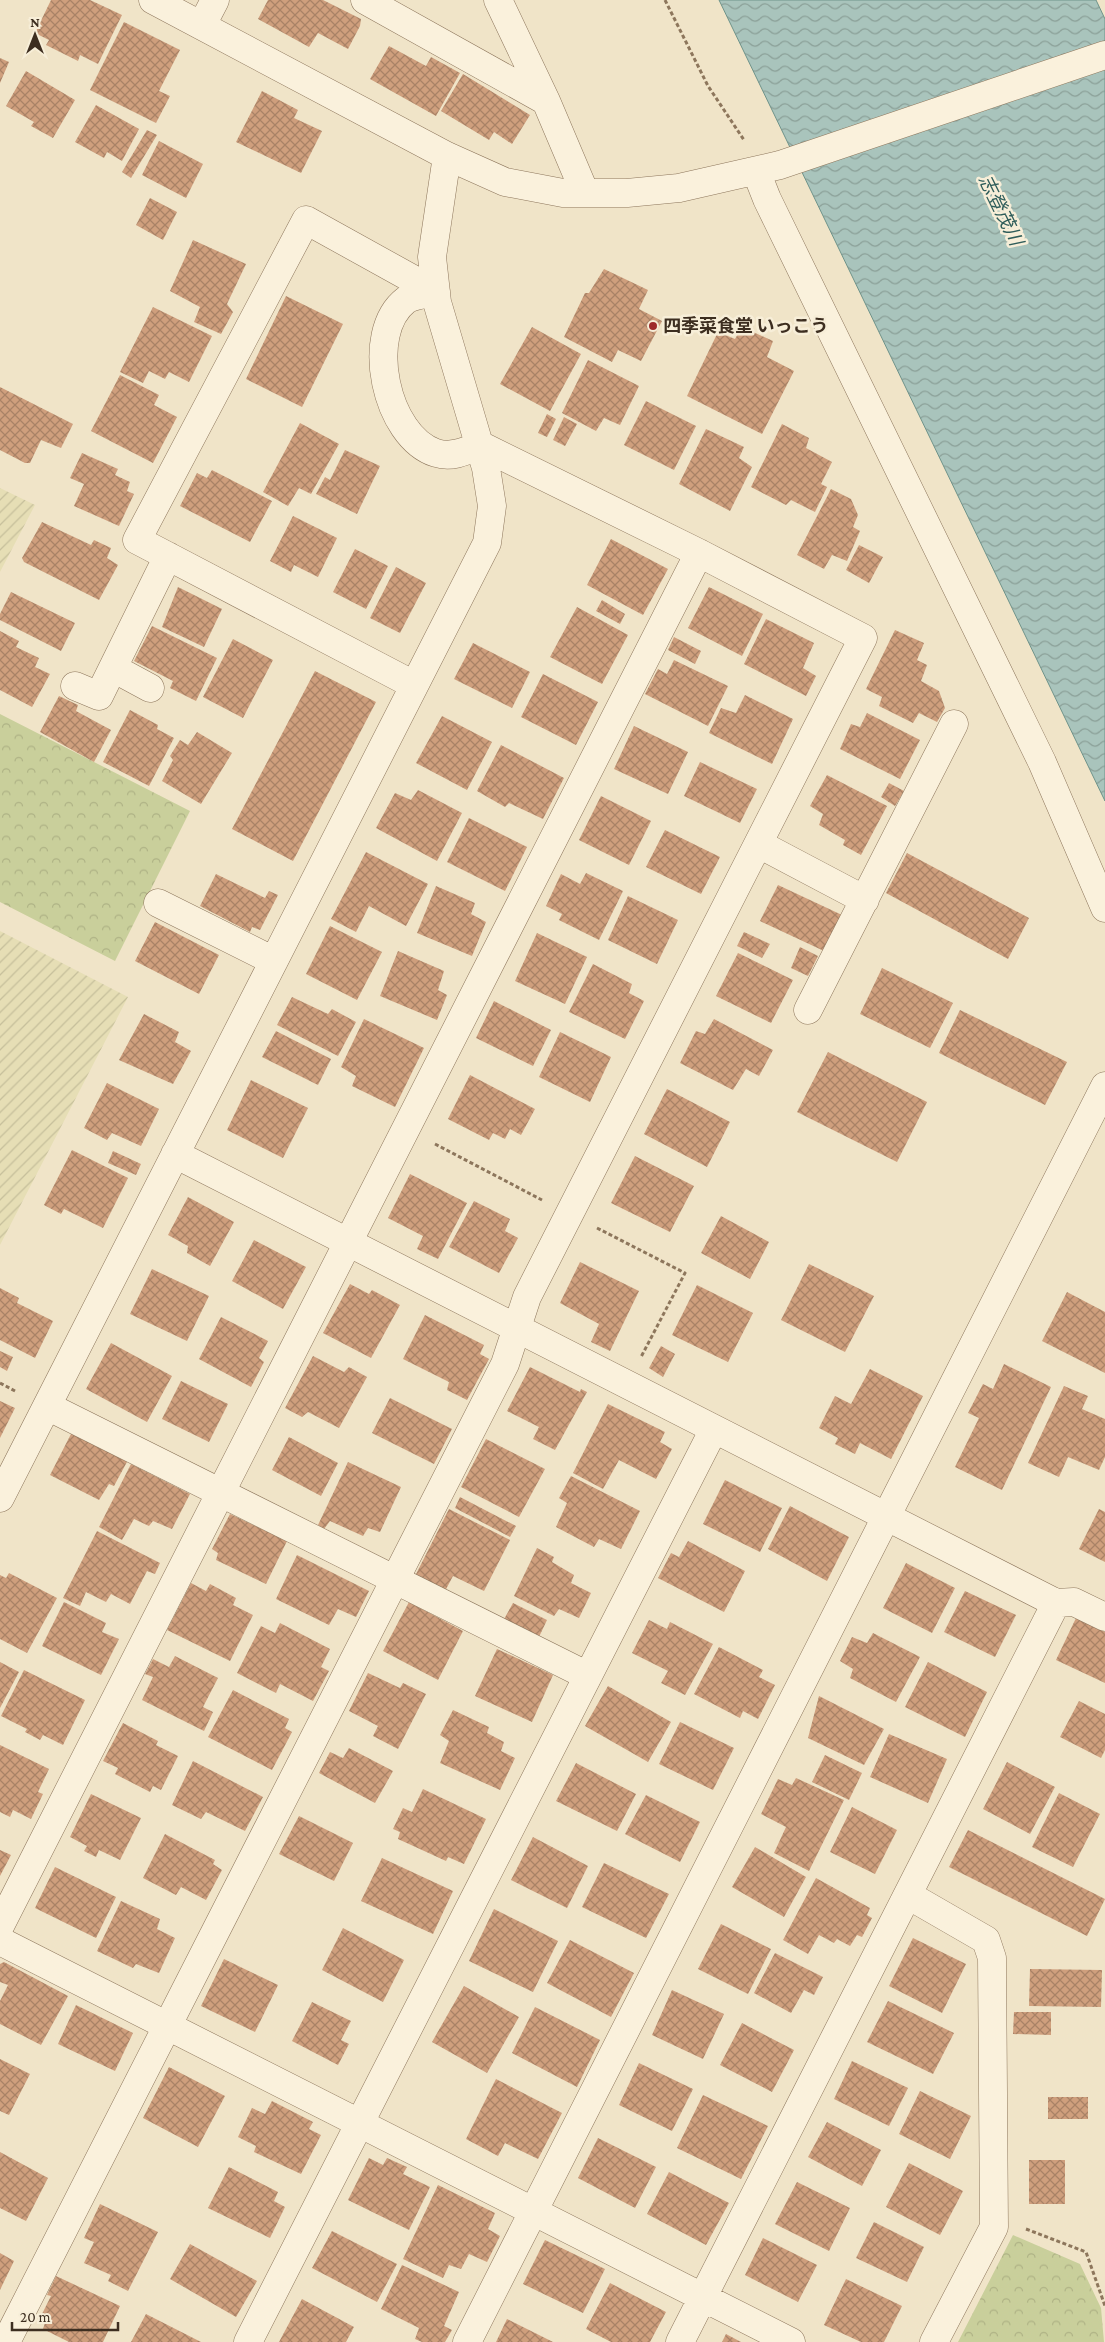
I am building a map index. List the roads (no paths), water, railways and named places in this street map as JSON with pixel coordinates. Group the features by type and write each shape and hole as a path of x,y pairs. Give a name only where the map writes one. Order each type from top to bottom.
{"street":[{"path":"153,0 447,156 506,182 563,193 627,193 679,188 768,168 1105,56"},
{"path":"202,25 215,0"},
{"path":"365,0 546,101"},
{"path":"498,0 546,101 585,193"},
{"path":"0,1498 487,543 492,506 480,445 450,351 436,292 432,257 447,156"},
{"path":"768,168 767,199 1042,762 1105,908"},
{"path":"414,685 137,540 306,220 436,292"},
{"path":"6,2342 506,1364 527,1297 863,638 699,553 480,445 457,455 436,453 417,441 402,422 387,390 382,366 385,334 394,311 408,298 436,292"},
{"path":"0,1926 699,553"},
{"path":"75,686 100,696 168,556"},
{"path":"114,668 150,688"},
{"path":"808,1010 954,724"},
{"path":"758,844 865,900"},
{"path":"158,903 274,961"},
{"path":"467,2342 1105,1086"},
{"path":"175,1154 1056,1603 1074,1602 1105,1617"},
{"path":"47,1406 588,1676"},
{"path":"248,2342 714,1429"},
{"path":"680,2342 1056,1603"},
{"path":"908,1895 986,1940 992,1958 994,2227 934,2342"},
{"path":"0,1941 791,2342"}],"water":[{"name":"志登茂川","path":"719,0 1096,0 1105,19 1105,801"}],"place":[{"name":"四季菜食堂 いっこう","path":"653,326"}]}
